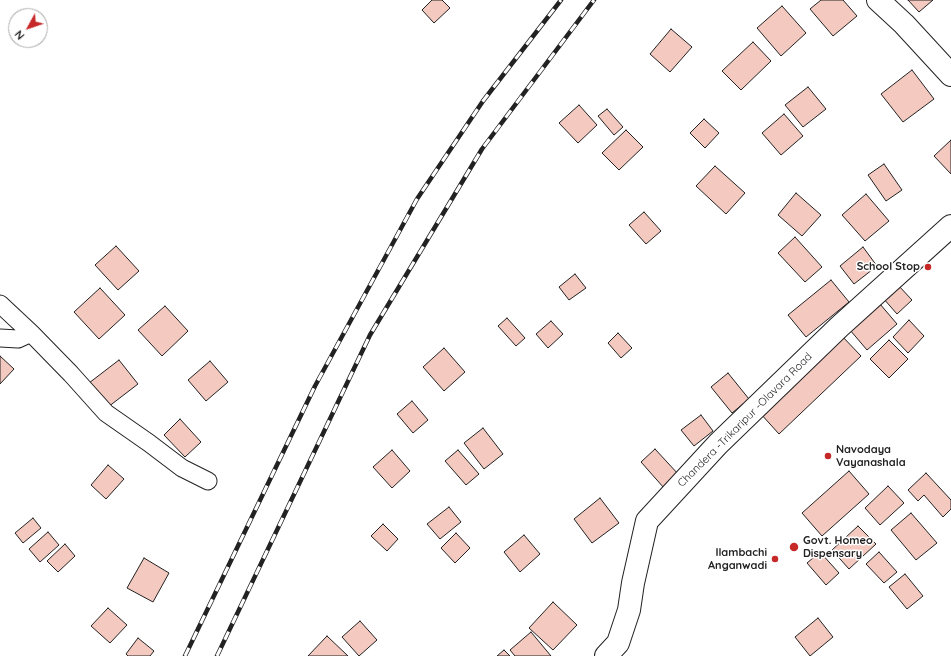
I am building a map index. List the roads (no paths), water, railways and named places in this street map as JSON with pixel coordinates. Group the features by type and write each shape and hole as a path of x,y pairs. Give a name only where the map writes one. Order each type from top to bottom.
{"main road":[{"path":"878,0 904,24 951,74"},
{"name":"Chandera -Trikaripur -Olavara Road","path":"606,656 618,643 629,610 633,583 647,521 730,432 838,327 951,226"}],"street":[{"path":"0,304 71,374 106,413 182,468 208,481"},
{"path":"0,338 18,339 31,333"}],"railway":[{"path":"185,656 315,386 417,199 483,101 561,0"},
{"path":"217,656 370,335 482,149 594,0"}],"place":[{"name":"School Stop","path":"928,267"},
{"name":"Navodaya Vayanashala","path":"828,456"},
{"name":"Govt. Homeo Dispensary","path":"794,547"},
{"name":"Ilambachi Anganwadi","path":"775,559"}]}
